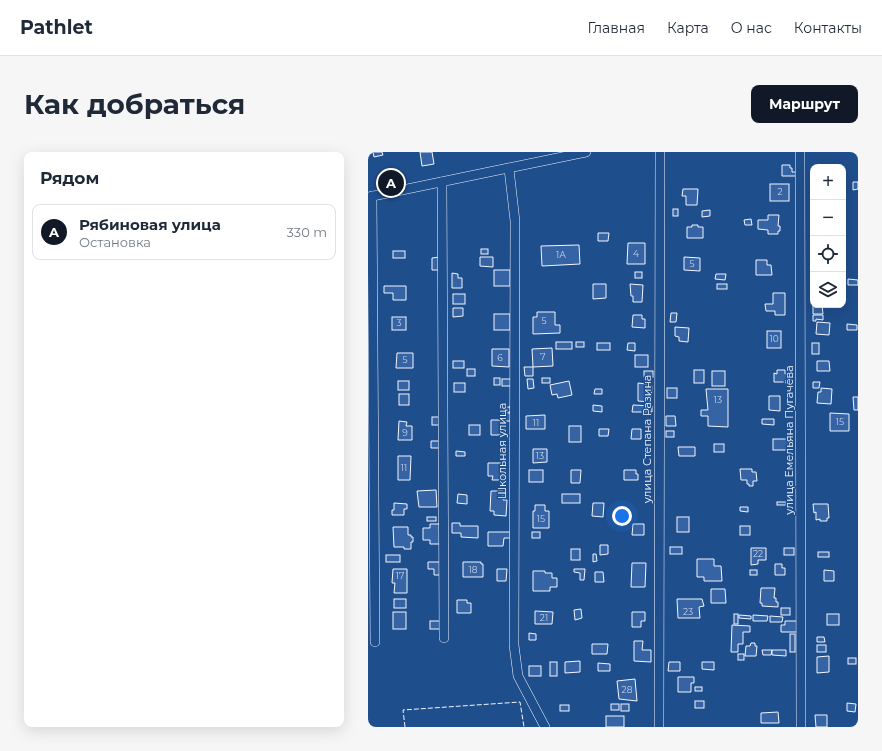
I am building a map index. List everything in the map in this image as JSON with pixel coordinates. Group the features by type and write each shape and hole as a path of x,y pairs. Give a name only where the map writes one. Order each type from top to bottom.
{"street":[{"path":"375,642 370,196 509,169 586,152"},
{"name":"улица Степана Разина","path":"659,727 660,152"},
{"name":"улица Емельяна Пугачёва","path":"800,152 801,727"},
{"name":"Школьная улица","path":"509,169 515,221 514,645 518,676 545,727"},
{"path":"442,182 444,638"}],"building":[{"path":"373,152 382,152 383,155 374,157"},
{"path":"420,152 432,152 434,164 422,166"},
{"path":"782,165 790,165 792,172 797,172 797,176 782,176"},
{"path":"853,182 858,182 858,189 853,190"},
{"path":"770,184 789,184 789,201 770,201"},
{"path":"683,189 698,189 697,205 686,205 686,196 682,196"},
{"path":"673,209 678,209 678,216 673,216"},
{"path":"710,210 710,216 702,217 702,211"},
{"path":"768,215 779,215 778,226 780,226 780,231 778,231 778,234 768,234 768,230 758,229 758,220 768,220"},
{"path":"751,219 752,225 745,225 744,220"},
{"path":"692,225 703,227 703,238 687,238 687,227 692,227"},
{"path":"598,233 609,233 608,241 598,241"},
{"path":"628,243 645,243 645,264 627,264"},
{"path":"579,245 580,264 542,266 541,246"},
{"path":"481,249 488,249 488,254 481,254"},
{"path":"393,251 405,251 405,258 393,258"},
{"path":"440,257 440,270 432,270 432,258"},
{"path":"480,257 493,257 493,267 480,266"},
{"path":"684,257 700,258 700,271 684,270"},
{"path":"756,260 767,260 767,265 771,265 772,275 756,275"},
{"path":"494,270 510,270 510,286 494,286"},
{"path":"635,272 642,272 642,278 635,278"},
{"path":"452,273 458,274 458,278 462,278 462,288 452,288"},
{"path":"716,274 726,274 725,280 715,279"},
{"path":"848,279 858,280 858,285 848,285"},
{"path":"593,284 606,284 606,298 593,299"},
{"path":"630,284 643,285 642,302 633,302"},
{"path":"717,284 727,284 727,289 717,289"},
{"path":"384,286 406,286 406,300 393,300 393,293 384,293"},
{"path":"773,293 785,293 785,315 775,315 775,311 766,311 765,304 773,304"},
{"path":"453,294 465,294 465,304 453,304"},
{"path":"453,308 463,308 463,316 453,317"},
{"path":"813,308 822,308 823,314 813,314"},
{"path":"537,312 555,312 555,325 560,325 560,333 533,334 533,317 537,317"},
{"path":"671,313 677,313 676,322 670,322"},
{"path":"494,314 510,314 510,330 494,330"},
{"path":"633,315 642,315 642,319 645,319 645,328 632,327"},
{"path":"813,315 823,315 823,320 816,319 816,321 813,321"},
{"path":"392,317 406,317 406,330 392,330"},
{"path":"817,322 830,323 829,335 816,334"},
{"path":"847,324 857,325 857,330 847,330"},
{"path":"675,327 689,328 688,342 679,341 679,337 675,336"},
{"path":"767,331 781,331 781,348 767,348"},
{"path":"556,342 572,342 572,349 556,349"},
{"path":"576,342 584,342 584,347 576,347"},
{"path":"597,343 610,343 610,350 597,350"},
{"path":"628,343 635,343 635,351 627,350"},
{"path":"812,343 819,343 819,354 812,354"},
{"path":"552,348 553,366 533,367 532,349"},
{"path":"492,349 509,349 509,367 492,366"},
{"path":"397,353 413,353 413,368 396,368"},
{"path":"635,355 648,355 648,367 635,367"},
{"path":"453,361 464,361 464,368 453,368"},
{"path":"817,361 829,361 830,371 817,371"},
{"path":"524,367 533,367 533,376 525,376"},
{"path":"467,369 475,369 475,376 467,376"},
{"path":"694,370 704,370 704,383 694,383"},
{"path":"777,370 785,370 785,374 787,374 787,382 774,382 774,373 777,374"},
{"path":"644,371 653,371 653,377 644,377"},
{"path":"712,371 725,371 725,386 712,386"},
{"path":"494,378 500,378 500,385 494,385"},
{"path":"542,378 550,378 550,383 542,383"},
{"path":"502,379 511,379 511,386 502,386"},
{"path":"527,379 533,379 534,388 528,389"},
{"path":"398,381 409,381 409,390 398,390"},
{"path":"569,381 572,395 558,398 557,394 552,395 550,385"},
{"path":"813,382 820,382 819,388 813,388"},
{"path":"454,383 465,383 465,392 454,392"},
{"path":"638,383 652,386 651,402 638,401"},
{"path":"667,388 677,388 677,398 667,398"},
{"path":"821,388 832,389 831,404 817,403 818,392 821,392"},
{"path":"595,389 602,389 602,394 594,394"},
{"path":"706,389 728,389 728,427 708,426 708,416 701,416 701,410 708,410"},
{"path":"399,394 409,394 409,405 399,405"},
{"path":"769,396 780,396 780,411 769,410"},
{"path":"853,397 858,397 858,410 854,410"},
{"path":"593,405 602,406 602,412 593,411"},
{"path":"633,405 652,406 652,412 632,412"},
{"path":"504,407 510,407 511,412 504,412"},
{"path":"503,413 512,413 512,421 503,421"},
{"path":"830,413 849,414 849,431 830,431"},
{"path":"545,415 545,429 526,429 526,416"},
{"path":"666,416 675,416 676,426 666,426"},
{"path":"432,417 442,417 442,425 432,425"},
{"path":"762,419 774,419 774,425 762,424"},
{"path":"491,420 500,420 500,423 504,423 504,435 491,435"},
{"path":"399,421 407,422 406,426 412,426 412,440 398,440"},
{"path":"469,425 480,425 480,435 469,435"},
{"path":"569,426 581,426 581,442 569,442"},
{"path":"599,429 609,429 608,436 599,436"},
{"path":"632,429 641,429 641,439 631,439"},
{"path":"666,431 674,431 674,437 666,437"},
{"path":"773,439 790,439 790,450 773,450"},
{"path":"431,441 441,441 440,448 431,448"},
{"path":"714,444 724,444 724,452 714,452"},
{"path":"678,447 695,447 695,456 679,456"},
{"path":"533,449 547,449 547,462 533,463"},
{"path":"456,451 465,452 465,456 456,456"},
{"path":"398,456 411,456 410,480 398,480"},
{"path":"488,463 505,463 505,477 500,476 500,480 492,480 493,476 488,476"},
{"path":"740,469 752,469 752,472 756,472 757,481 753,481 753,486 749,486 749,484 747,484 747,480 741,480"},
{"path":"529,470 543,470 543,482 529,482"},
{"path":"571,470 581,470 580,483 571,483"},
{"path":"624,470 636,470 638,480 624,480"},
{"path":"436,490 437,507 419,507 417,491"},
{"path":"491,491 503,491 503,500 507,500 506,516 494,515 494,511 490,511"},
{"path":"458,494 467,495 467,504 457,503"},
{"path":"562,494 580,494 580,503 562,503"},
{"path":"777,502 786,502 786,505 777,505"},
{"path":"394,503 407,504 407,509 404,509 404,515 392,515"},
{"path":"593,503 604,503 603,517 592,516"},
{"path":"813,504 828,504 829,518 827,518 827,521 820,521 820,519 816,520 816,512 814,513"},
{"path":"535,505 545,505 545,511 549,511 549,528 533,528 533,511 535,511"},
{"path":"740,507 748,507 748,512 740,511"},
{"path":"427,517 436,517 436,521 427,521"},
{"path":"677,517 689,517 689,532 677,532"},
{"path":"452,523 460,523 460,526 478,526 478,538 461,537 461,533 452,533"},
{"path":"430,524 440,524 440,544 430,544 430,540 423,540 423,528 430,528"},
{"path":"633,524 644,524 644,535 632,535"},
{"path":"740,526 750,526 750,535 740,535"},
{"path":"393,527 408,527 408,535 413,537 411,549 394,547"},
{"path":"488,532 510,532 510,538 504,538 503,546 488,546"},
{"path":"532,532 540,532 540,538 532,538"},
{"path":"600,545 608,545 608,554 600,555"},
{"path":"670,547 682,547 682,554 670,554"},
{"path":"751,548 766,548 766,560 758,560 758,564 751,565"},
{"path":"784,548 794,548 794,555 784,555"},
{"path":"571,549 580,549 580,560 571,560"},
{"path":"818,552 829,552 829,557 818,557"},
{"path":"593,554 596,554 597,561 593,562"},
{"path":"386,555 400,555 400,562 386,562"},
{"path":"697,559 714,559 714,566 721,566 722,581 704,581 704,577 697,577"},
{"path":"428,562 442,562 442,575 434,575 434,569 428,569"},
{"path":"463,562 481,562 481,564 483,564 483,577 463,577"},
{"path":"632,563 646,563 645,587 631,587"},
{"path":"775,564 782,564 782,568 785,568 785,575 775,575"},
{"path":"393,569 407,569 407,593 394,593 395,583 392,583"},
{"path":"497,569 507,569 506,581 497,581"},
{"path":"574,569 585,569 584,580 580,580 580,573 574,572"},
{"path":"750,570 757,570 757,575 750,575"},
{"path":"824,570 834,571 834,581 824,581"},
{"path":"533,571 545,571 545,573 552,573 552,578 557,578 557,587 550,587 550,591 533,591"},
{"path":"595,572 603,572 604,582 595,582"},
{"path":"761,588 775,588 774,598 776,598 776,602 778,602 778,607 762,606 762,603 760,603"},
{"path":"711,589 725,589 726,603 711,603"},
{"path":"394,599 406,599 406,608 394,608"},
{"path":"677,599 702,599 704,606 699,607 700,618 678,618"},
{"path":"457,600 467,600 467,603 471,603 471,613 457,613"},
{"path":"781,608 790,608 790,615 781,615"},
{"path":"581,609 582,618 575,620 574,610"},
{"path":"535,611 553,612 552,624 535,624"},
{"path":"393,612 406,612 406,629 393,629"},
{"path":"632,612 645,612 645,621 641,621 641,627 632,627"},
{"path":"734,614 738,614 738,624 734,624"},
{"path":"827,614 839,614 839,625 827,625"},
{"path":"739,615 751,616 751,619 739,618"},
{"path":"753,615 768,616 767,621 753,621"},
{"path":"770,616 783,617 782,622 770,622"},
{"path":"430,621 442,621 442,629 430,629"},
{"path":"785,621 797,621 797,632 781,632 781,625 785,625"},
{"path":"732,625 750,626 750,632 743,632 743,644 738,644 738,652 731,652"},
{"path":"529,633 536,634 536,640 529,640"},
{"path":"790,634 795,634 795,652 790,652"},
{"path":"817,637 824,637 825,642 817,642"},
{"path":"634,641 643,641 642,650 651,650 651,662 634,661"},
{"path":"751,643 755,643 755,646 757,646 756,656 745,656 746,646 750,646"},
{"path":"592,644 608,644 607,654 592,654"},
{"path":"817,645 826,645 826,652 817,652"},
{"path":"762,650 772,650 771,655 763,655"},
{"path":"772,650 786,650 786,656 772,655"},
{"path":"738,654 744,654 744,660 738,660"},
{"path":"829,656 829,672 817,673 817,657"},
{"path":"848,658 856,658 856,664 848,664"},
{"path":"580,661 580,672 565,673 565,662"},
{"path":"550,662 557,662 557,676 550,676"},
{"path":"669,662 680,662 680,671 668,671"},
{"path":"702,662 714,662 714,670 702,669"},
{"path":"598,663 610,664 610,671 598,671"},
{"path":"529,666 541,666 541,676 529,676"},
{"path":"678,677 694,677 694,683 691,683 691,692 678,692"},
{"path":"635,679 637,701 619,699 617,681"},
{"path":"695,687 702,687 702,691 695,691"},
{"path":"695,701 704,701 704,708 695,708"},
{"path":"847,703 856,704 855,712 847,711"},
{"path":"611,704 619,704 619,710 611,710"},
{"path":"621,704 629,704 629,711 621,711"},
{"path":"560,705 569,705 569,711 560,711"},
{"path":"778,712 779,723 761,723 761,713"},
{"path":"815,715 827,715 827,727 816,727"},
{"path":"606,716 624,716 624,727 606,727"}],"fence":[{"path":"405,727 403,710 520,702 524,727"}],"place":[{"name":"Рябиновая улица","path":"391,183"}]}
